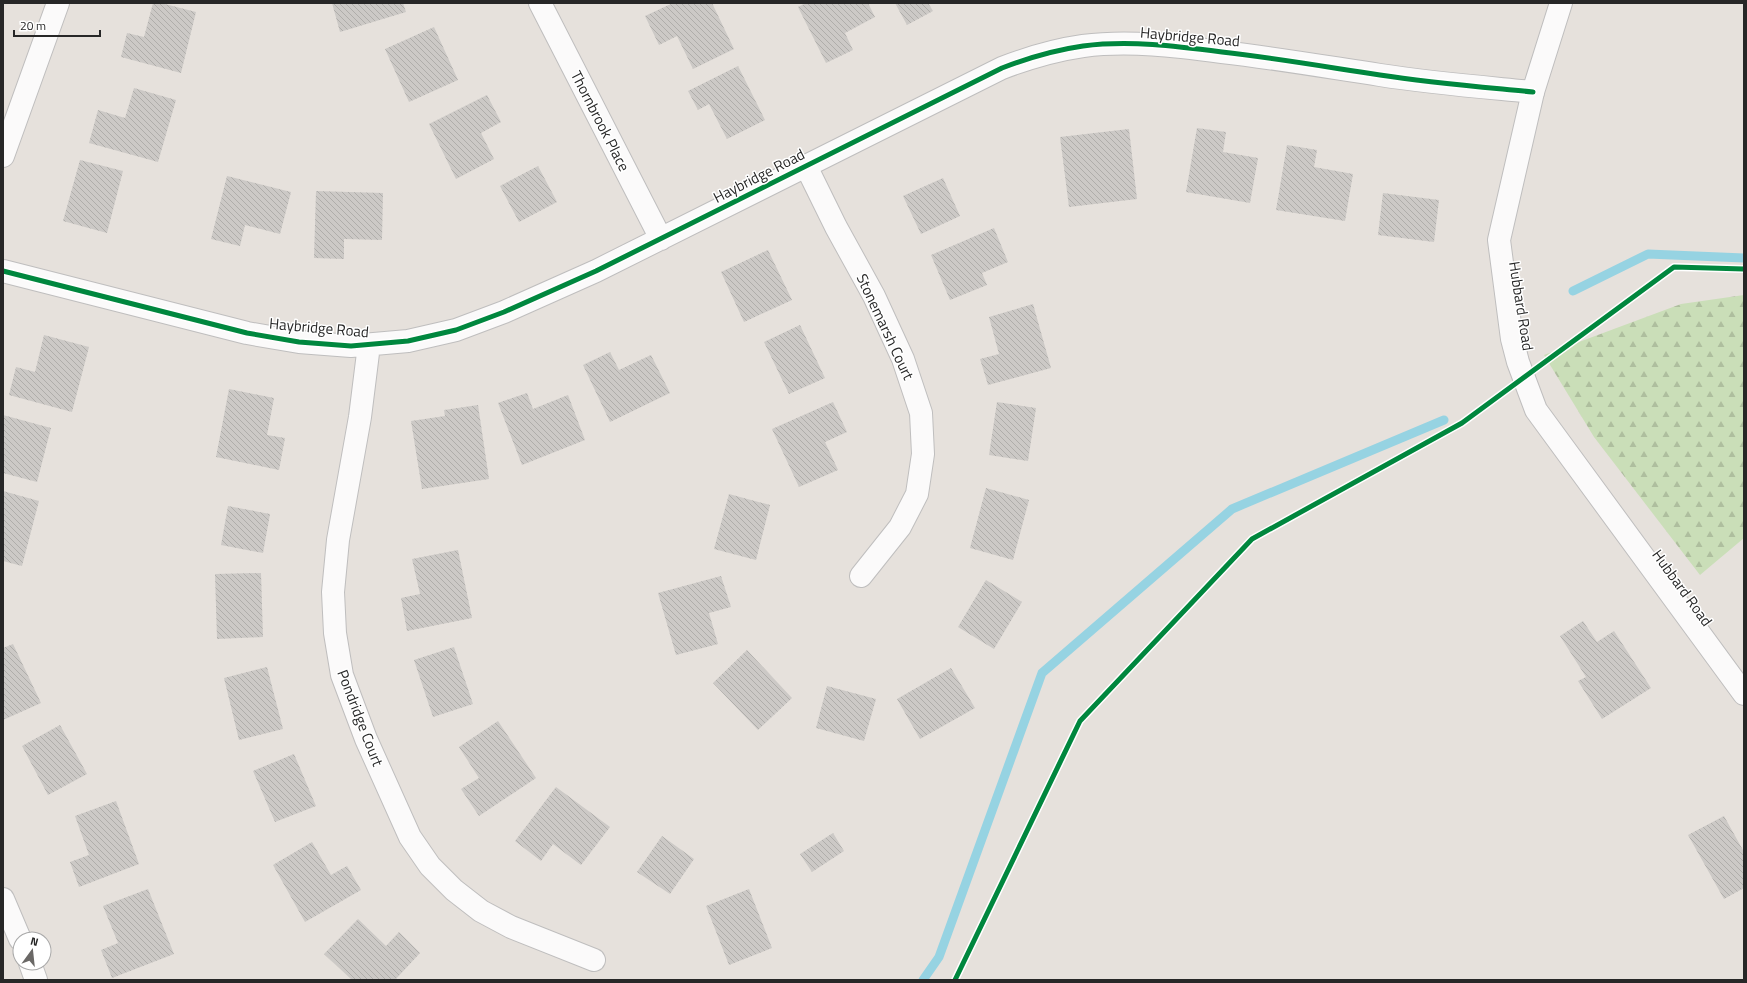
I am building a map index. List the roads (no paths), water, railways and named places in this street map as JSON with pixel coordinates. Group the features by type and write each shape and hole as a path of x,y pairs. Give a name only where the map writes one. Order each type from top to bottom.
{"street":[{"path":"3,156 58,3"},
{"name":"Thornbrook Place","path":"540,3 661,239"},
{"name":"Hubbard Road","path":"1562,3 1533,92 1499,240 1512,339 1518,362 1536,410 1744,694"},
{"name":"Haybridge Road","path":"3,271 247,333 299,342 351,346 408,341 456,330 470,325 596,272 1002,68 1052,52 1084,46 1124,43 1182,46 1391,77 1533,92"},
{"name":"Stonemarsh Court","path":"806,166 836,227 874,296 903,359 921,413 924,454 916,494 900,527 861,576"},
{"name":"Pondridge Court","path":"369,345 360,416 338,540 333,592 335,633 342,675 366,739 410,837 430,866 454,890 481,911 511,927 594,960"},
{"path":"3,899 17,931"}],"waterway":[{"path":"1573,291 1648,254 1744,258"},
{"path":"923,980 939,957 1042,673 1232,509 1444,420"}]}
